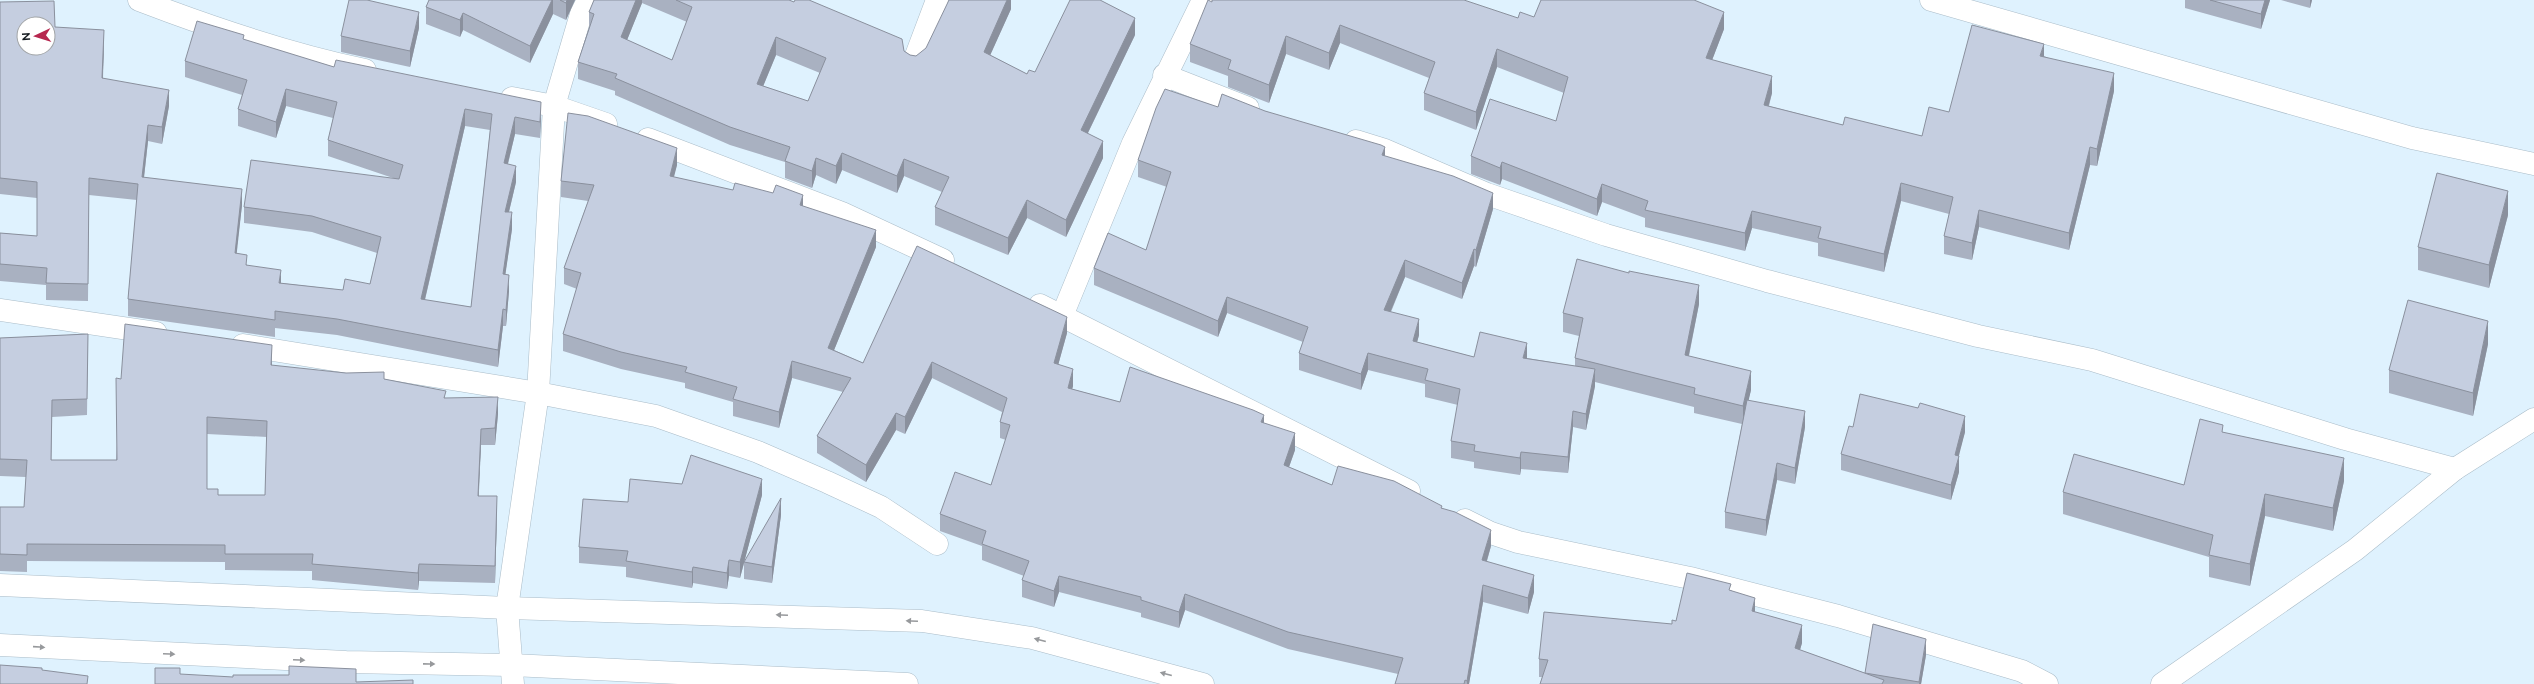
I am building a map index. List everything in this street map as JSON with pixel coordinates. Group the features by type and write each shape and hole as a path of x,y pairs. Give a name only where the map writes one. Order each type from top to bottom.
{"street":[{"path":"139,0 208,26 336,64 388,75"},
{"path":"512,675 507,608 538,394 554,106 581,14 588,0"},
{"path":"914,61 937,0"},
{"path":"1062,316 1132,143 1164,75 1203,0"},
{"path":"1931,0 2412,138 2534,164"},
{"path":"1164,75 1269,116"},
{"path":"494,95 554,106 842,213 963,269"},
{"path":"1335,134 1385,150 1487,194 1606,235 1766,281 1978,336 2092,360 2345,439 2455,470"},
{"path":"1019,296 1062,316 1491,533 1518,542 1690,578 1838,616 2022,671 2047,684"},
{"path":"0,310 174,335"},
{"path":"221,342 538,394 656,416 758,452 881,508 937,544"},
{"path":"2162,684 2355,550 2455,470 2534,419"},
{"path":"0,585 507,608 922,621 1032,638 1203,684"},
{"path":"0,645 346,662 512,675 907,684"}],"building":[{"path":"349,0 367,0 419,12 410,51 341,36"},
{"path":"429,0 552,0 530,46 463,13 460,20 426,7"},
{"path":"560,0 567,0 566,3"},
{"path":"594,0 636,0 621,37 672,60 692,7 676,0 789,0 794,2 795,0 809,0 902,39 904,51 910,55 916,56 926,48 949,0 1007,0 984,52 1027,74 1029,70 1035,72 1070,0 1100,0 1135,18 1081,130 1103,141 1066,220 1027,200 1008,238 935,207 949,177 904,159 897,176 842,153 836,166 816,158 812,171 785,161 790,147 730,127 615,78 617,74 578,62 594,14 589,12","holes":["776,37 826,58 808,101 757,84"]},
{"path":"1208,0 1212,2 1212,0 1464,0 1518,18 1520,12 1534,17 1541,0 1694,0 1724,12 1706,58 1772,76 1764,105 1843,125 1845,117 1922,136 1929,107 1949,112 1972,25 2044,44 2040,56 2114,73 2097,149 2090,147 2069,233 1979,210 1972,243 1944,236 1953,197 1901,183 1884,254 1818,238 1821,227 1752,211 1745,233 1645,210 1648,201 1602,184 1597,199 1502,162 1500,168 1471,156 1490,99 1556,121 1568,77 1497,49 1476,112 1424,93 1435,62 1340,25 1329,53 1286,36 1269,85 1228,69 1231,60 1190,44"},
{"path":"2210,0 2265,0 2261,14"},
{"path":"54,1 55,16 16,16 16,56 56,56 56,27 104,30 102,78 169,90 162,127 148,125 142,177 242,189 235,253 247,255 246,265 281,270 279,283 343,290 345,279 370,284 381,237 312,216 244,207 251,160 399,179 403,165 328,140 337,102 286,89 276,122 238,109 247,80 185,61 197,21 244,35 243,39 334,67 336,60 541,102 540,122 515,117 504,163 516,166 505,212 512,212 503,274 509,275 506,310 503,309 498,350 337,319 275,311 275,320 128,299 138,184 89,178 88,284 46,283 47,268 0,264 0,233 37,236 37,182 0,178 0,2","holes":["465,109 492,114 471,307 421,299"]},
{"path":"1165,89 1218,107 1222,94 1265,111 1381,145 1385,147 1382,155 1453,176 1493,193 1476,250 1474,249 1462,283 1405,260 1384,310 1419,319 1413,341 1474,357 1480,332 1527,343 1523,358 1595,369 1586,414 1573,411 1568,457 1521,452 1520,458 1474,451 1475,445 1451,441 1460,389 1425,380 1428,369 1368,353 1361,374 1299,353 1308,327 1227,297 1218,321 1094,268 1108,233 1146,250 1171,172 1138,160 1156,108"},
{"path":"568,113 588,116 677,148 670,176 733,190 735,183 773,193 776,185 803,195 800,205 876,230 828,348 863,363 917,246 1067,317 1054,363 1073,369 1068,388 1120,402 1130,367 1264,415 1261,422 1295,433 1284,465 1332,485 1338,466 1394,481 1442,506 1441,508 1455,512 1491,530 1482,560 1534,575 1528,598 1483,585 1467,681 1465,680 1464,684 1395,684 1403,658 1288,632 1185,594 1179,612 1141,600 1141,597 1059,576 1054,591 1022,580 1029,561 982,544 986,531 940,514 955,472 991,485 1010,425 1000,422 1007,398 932,362 905,417 896,413 866,465 817,436 851,378 792,361 779,412 733,399 737,387 685,372 687,367 621,352 563,334 581,273 564,268 594,185 561,181"},
{"path":"2437,173 2508,191 2489,265 2418,247"},
{"path":"1577,259 1629,273 1629,271 1699,285 1685,355 1751,371 1743,406 1694,394 1695,388 1575,358 1583,318 1563,313"},
{"path":"2408,300 2488,321 2473,393 2389,370"},
{"path":"125,324 272,345 271,365 346,373 384,372 384,379 446,391 444,398 498,397 495,428 481,429 478,496 497,496 495,566 419,564 418,573 312,564 313,554 225,554 225,545 27,544 27,555 0,554 0,507 24,507 27,460 0,459 0,338 88,334 87,399 52,400 51,460 117,460 116,378 121,379","holes":["207,417 267,421 265,495 218,495 218,489 207,489"]},
{"path":"1860,394 1918,408 1920,403 1965,416 1955,455 1959,456 1951,485 1841,454 1849,426 1853,427"},
{"path":"1747,400 1805,411 1795,468 1777,463 1766,520 1725,512"},
{"path":"2200,419 2223,425 2222,432 2344,458 2333,508 2265,494 2250,564 2209,555 2213,535 2063,492 2074,454 2184,485"},
{"path":"691,455 762,479 740,562 729,560 727,573 693,567 692,572 626,561 628,551 579,547 583,499 628,502 630,479 682,484"},
{"path":"781,498 772,567 744,562"},
{"path":"1687,573 1731,584 1729,590 1755,598 1752,611 1802,625 1795,648 1884,680 1882,684 1540,684 1548,660 1539,659 1544,612 1672,624 1672,620 1676,621"},
{"path":"1873,624 1926,639 1919,682 1865,673"},
{"path":"0,665 42,668 42,670 88,676 87,684 0,684"},
{"path":"289,666 356,669 356,682 413,680 413,684 155,684 155,668 180,668 180,674 233,677 233,675 289,675"}]}
